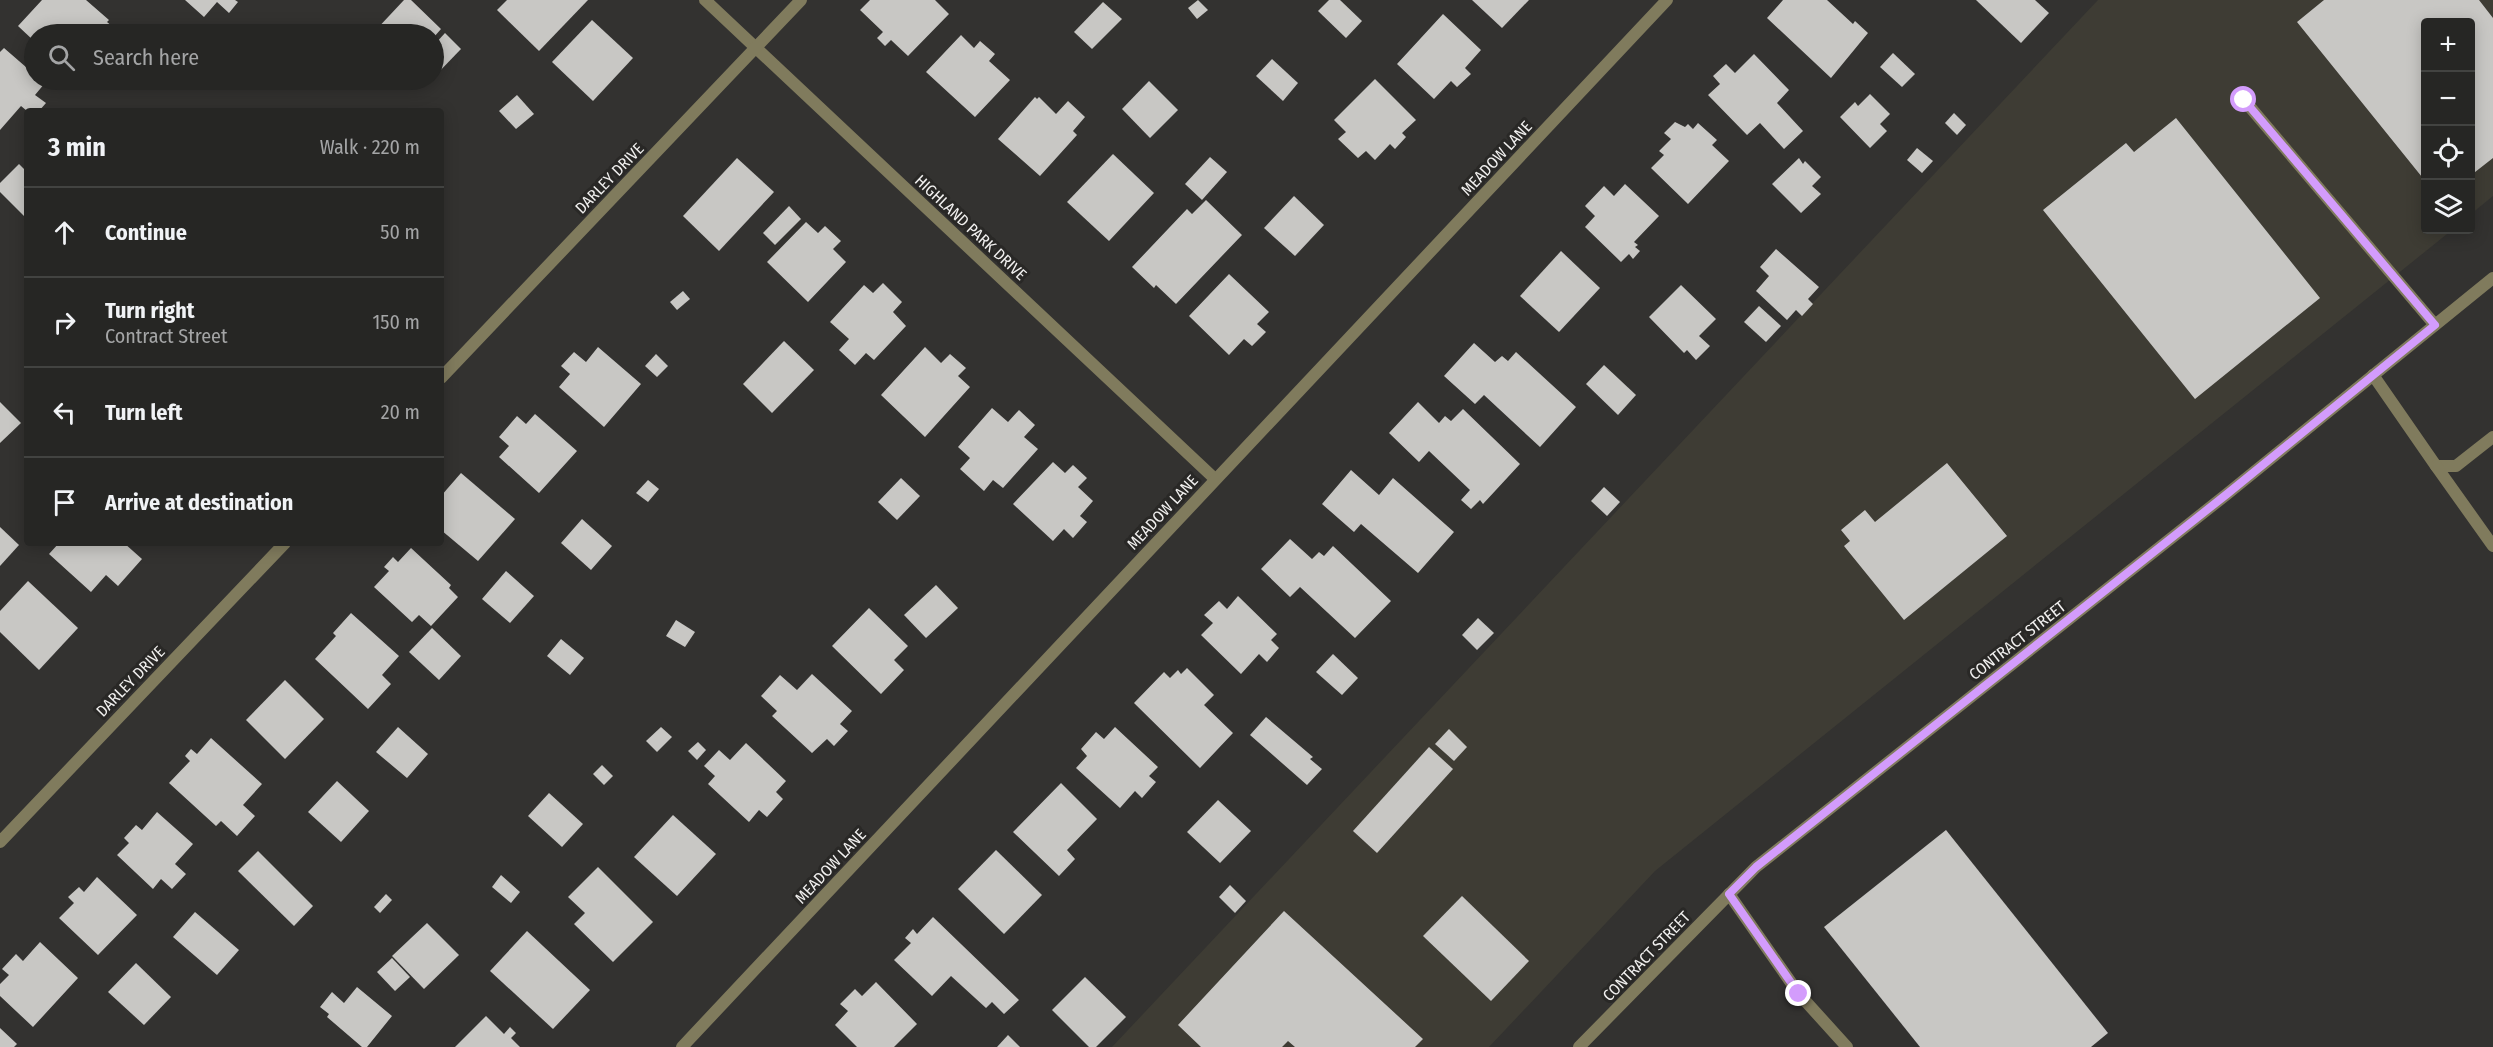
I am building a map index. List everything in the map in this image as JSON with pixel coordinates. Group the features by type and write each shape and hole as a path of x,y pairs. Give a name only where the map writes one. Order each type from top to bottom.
{"street":[{"name":"HIGHLAND PARK DRIVE","path":"705,0 1215,479"},
{"name":"DARLEY DRIVE","path":"444,375 801,0"},
{"name":"MEADOW LANE","path":"682,1047 1667,0"},
{"path":"2244,100 2435,325"},
{"name":"CONTRACT STREET","path":"1579,1047 1756,867 2227,494 2493,278"},
{"path":"2373,375 2493,546"},
{"path":"2436,466 2456,466 2493,437"},
{"name":"DARLEY DRIVE","path":"0,843 282,546"},
{"path":"1729,894 1799,994 1847,1047"}],"shaded area":[{"path":"2098,0 2493,0 2493,196 2475,211 2475,18 2421,18 2421,234 2447,234 1655,871 1489,1047 1112,1047"}],"building":[{"path":"42,0 86,0 109,20 107,22 109,24 24,24 24,32 18,26"},
{"path":"185,0 235,0 238,2 229,13 217,2 204,17"},
{"path":"404,0 411,0 436,24 382,24"},
{"path":"507,0 588,0 539,51 497,10"},
{"path":"870,0 935,0 949,14 908,56 891,40 885,46 877,38 883,32 860,10"},
{"path":"1198,0 1208,10 1197,19 1188,8"},
{"path":"1329,0 1340,0 1362,21 1346,38 1318,11"},
{"path":"1472,0 1529,0 1502,28"},
{"path":"1783,0 1827,0 1853,24 1855,21 1868,33 1831,78 1767,18"},
{"path":"1976,0 2035,0 2049,13 2021,43"},
{"path":"2324,0 2479,0 2493,18 2493,158 2475,172 2475,18 2421,18 2421,176 2297,22"},
{"path":"1103,2 1122,19 1092,49 1074,32"},
{"path":"1443,14 1481,50 1465,68 1471,74 1457,87 1451,81 1434,99 1397,64"},
{"path":"592,20 633,58 593,101 552,62"},
{"path":"444,34 461,49 444,67"},
{"path":"961,35 974,48 980,41 995,54 989,61 1010,80 975,117 926,72"},
{"path":"4,48 24,65 24,90 39,90 35,95 46,103 42,108 24,108 21,106 0,130 0,52"},
{"path":"1893,53 1915,74 1902,87 1880,67"},
{"path":"1754,54 1789,90 1777,103 1803,131 1784,149 1760,123 1747,135 1708,95 1720,84 1713,76 1726,64 1735,73"},
{"path":"1272,59 1298,83 1283,101 1256,76"},
{"path":"1375,79 1416,120 1402,133 1406,137 1395,149 1390,144 1375,160 1366,151 1358,158 1338,139 1346,132 1334,120"},
{"path":"1149,81 1178,110 1150,138 1122,109"},
{"path":"1870,94 1890,114 1880,124 1887,131 1870,148 1840,117 1855,102 1858,106"},
{"path":"517,95 534,114 516,129 499,111"},
{"path":"1035,97 1037,99 1039,97 1056,114 1068,101 1085,117 1073,131 1077,135 1040,176 998,139"},
{"path":"1954,113 1966,125 1957,135 1945,123"},
{"path":"2176,118 2320,298 2195,399 2043,210 2126,143 2134,152"},
{"path":"1675,122 1685,127 1688,124 1693,129 1698,123 1717,140 1712,145 1729,161 1688,204 1651,168 1664,155 1659,151 1671,139 1664,133"},
{"path":"1917,148 1933,161 1922,173 1907,160"},
{"path":"1113,154 1154,193 1109,241 1067,202"},
{"path":"1210,157 1227,172 1202,200 1185,184"},
{"path":"737,158 774,192 719,251 683,216"},
{"path":"1799,158 1803,164 1805,161 1821,177 1812,186 1821,194 1801,213 1772,184"},
{"path":"19,164 24,169 24,216 0,192 0,183"},
{"path":"1625,184 1659,216 1634,242 1638,245 1635,247 1640,251 1633,259 1629,254 1621,262 1585,227 1595,216 1585,206 1604,186 1614,196"},
{"path":"1294,196 1324,225 1295,256 1264,228"},
{"path":"1206,200 1242,235 1176,304 1156,285 1154,288 1132,267 1187,209 1192,214"},
{"path":"789,206 801,219 775,245 763,233"},
{"path":"806,222 818,233 825,226 841,241 833,249 846,262 808,302 767,262"},
{"path":"1776,249 1819,287 1808,299 1813,304 1802,316 1796,310 1787,320 1756,291 1769,276 1760,267"},
{"path":"1561,251 1600,288 1559,332 1520,296"},
{"path":"1229,274 1269,312 1257,324 1266,332 1252,346 1244,339 1229,355 1189,316"},
{"path":"883,283 902,302 893,312 906,326 874,360 866,353 855,365 839,350 849,339 830,322 864,285 873,293"},
{"path":"1681,285 1716,319 1699,336 1710,346 1696,360 1687,350 1684,353 1649,317"},
{"path":"683,291 690,299 677,310 670,302"},
{"path":"1759,306 1781,326 1766,342 1744,322"},
{"path":"784,341 814,370 772,413 743,384"},
{"path":"1474,343 1495,362 1502,356 1508,361 1516,352 1576,407 1540,447 1484,395 1475,404 1444,376"},
{"path":"598,347 641,384 604,427 559,387 570,374 561,366 574,352 586,362"},
{"path":"925,347 941,363 950,354 966,368 958,376 970,387 925,437 881,395"},
{"path":"656,354 668,366 657,377 645,366"},
{"path":"1604,365 1636,395 1618,415 1586,384"},
{"path":"0,402 21,423 0,443"},
{"path":"1418,402 1439,423 1445,416 1451,421 1463,409 1520,464 1483,504 1480,500 1471,509 1461,500 1470,490 1429,451 1419,462 1389,433"},
{"path":"992,408 1008,422 1019,410 1035,425 1024,437 1038,449 1003,488 993,480 984,491 960,469 970,458 958,447"},
{"path":"535,414 577,451 539,493 499,457 509,446 499,437 517,416 526,424"},
{"path":"1053,462 1065,473 1073,465 1087,478 1078,487 1093,501 1080,516 1087,522 1073,538 1064,529 1053,541 1013,504"},
{"path":"1947,463 2007,536 1904,620 1844,546 1850,541 1841,530 1865,510 1875,522"},
{"path":"1351,470 1379,495 1393,478 1454,532 1418,573 1361,524 1354,532 1322,504"},
{"path":"461,473 515,519 478,561 444,533 444,493"},
{"path":"901,478 920,496 897,520 878,502"},
{"path":"648,480 659,489 648,502 636,493"},
{"path":"1604,487 1620,502 1607,516 1591,501"},
{"path":"582,519 612,546 591,570 561,543"},
{"path":"0,527 19,545 0,566"},
{"path":"1290,539 1312,559 1319,552 1324,556 1333,546 1391,601 1355,638 1300,587 1290,597 1261,569"},
{"path":"56,546 127,546 142,559 118,586 106,575 91,592 49,554"},
{"path":"411,548 451,585 449,588 458,597 431,626 419,615 412,622 374,587 389,571 384,567 393,557 398,562"},
{"path":"506,571 534,596 510,623 482,599"},
{"path":"28,581 78,628 39,670 0,632 0,611"},
{"path":"936,585 958,608 926,638 904,615"},
{"path":"1238,596 1277,634 1271,640 1279,648 1267,662 1259,654 1241,674 1201,635 1213,623 1204,615 1219,601 1227,609"},
{"path":"869,608 908,646 894,660 904,670 881,694 832,646"},
{"path":"351,613 399,656 382,675 391,684 368,709 315,659 336,636 333,633"},
{"path":"1478,618 1494,633 1477,650 1462,635"},
{"path":"676,620 695,632 685,647 666,636"},
{"path":"432,628 461,656 439,680 409,652"},
{"path":"561,639 584,658 570,675 547,656"},
{"path":"1333,654 1358,678 1342,695 1316,672"},
{"path":"1187,668 1214,695 1204,705 1233,733 1200,768 1134,703 1164,672 1170,678 1178,670 1181,674"},
{"path":"812,674 852,711 840,724 848,731 834,746 827,739 812,753 772,716 777,711 761,696 780,675 797,690"},
{"path":"285,680 324,719 285,759 246,720"},
{"path":"1266,717 1313,757 1310,759 1322,769 1307,785 1250,735"},
{"path":"398,727 428,754 407,778 376,752"},
{"path":"661,727 672,737 657,752 646,741"},
{"path":"1115,727 1158,767 1149,776 1156,782 1142,798 1135,791 1120,808 1076,768 1087,756 1081,749 1096,732 1104,739"},
{"path":"1449,729 1467,747 1454,761 1435,744"},
{"path":"211,738 262,784 243,805 255,816 237,836 221,821 216,826 169,783 190,761 185,756 191,749 197,754"},
{"path":"698,742 706,750 697,760 688,751"},
{"path":"746,743 786,781 776,792 783,799 767,817 759,810 749,822 708,784 715,776 704,766 719,750 730,760"},
{"path":"1429,747 1453,769 1377,853 1353,831"},
{"path":"602,765 613,776 604,785 593,774"},
{"path":"337,781 369,811 341,842 308,812"},
{"path":"1061,783 1097,819 1067,850 1075,859 1059,876 1013,832"},
{"path":"549,793 583,824 562,847 528,816"},
{"path":"1218,800 1251,831 1220,863 1187,832"},
{"path":"157,812 193,844 175,864 186,874 172,889 161,879 153,889 117,855 129,843 124,838 136,825 142,830"},
{"path":"673,815 716,854 677,896 634,857"},
{"path":"1946,830 2108,1033 2091,1047 1920,1047 1824,927"},
{"path":"996,850 1042,895 1004,934 958,889"},
{"path":"258,851 313,906 294,926 238,871"},
{"path":"598,867 653,922 613,962 574,924 585,913 568,897"},
{"path":"501,875 520,892 511,903 492,887"},
{"path":"97,877 137,915 98,955 59,918 74,903 68,897 79,887 84,892"},
{"path":"1230,885 1246,901 1235,913 1219,897"},
{"path":"386,894 392,900 380,913 374,907"},
{"path":"1462,896 1529,961 1491,1001 1423,936"},
{"path":"1284,911 1423,1039 1415,1047 1295,1047 1288,1041 1282,1047 1201,1047 1178,1025"},
{"path":"195,912 239,950 217,975 173,937"},
{"path":"933,917 1019,1000 1004,1014 992,1002 986,1008 951,976 932,996 894,960 911,943 905,938 913,929 917,934"},
{"path":"427,923 459,955 424,989 392,956"},
{"path":"527,931 590,990 553,1029 490,971"},
{"path":"40,942 78,978 33,1027 0,996 0,984 9,975 2,969 16,954 23,961"},
{"path":"392,958 410,977 395,991 377,972"},
{"path":"136,963 171,997 144,1025 108,992"},
{"path":"1085,977 1126,1017 1096,1047 1089,1047 1052,1010"},
{"path":"876,982 917,1024 894,1047 857,1047 835,1025 848,1011 840,1004 855,989 862,996"},
{"path":"357,987 392,1016 367,1047 362,1047 327,1017 329,1014 320,1007 332,992 344,1003"},
{"path":"486,1016 504,1034 510,1027 516,1033 511,1038 520,1047 455,1047"},
{"path":"0,1028 17,1044 14,1047 0,1047"},
{"path":"1008,1035 1020,1047 997,1047"}],"route":[{"path":"1799,994 1729,894 1756,867 2227,494 2435,325 2244,100"}]}
